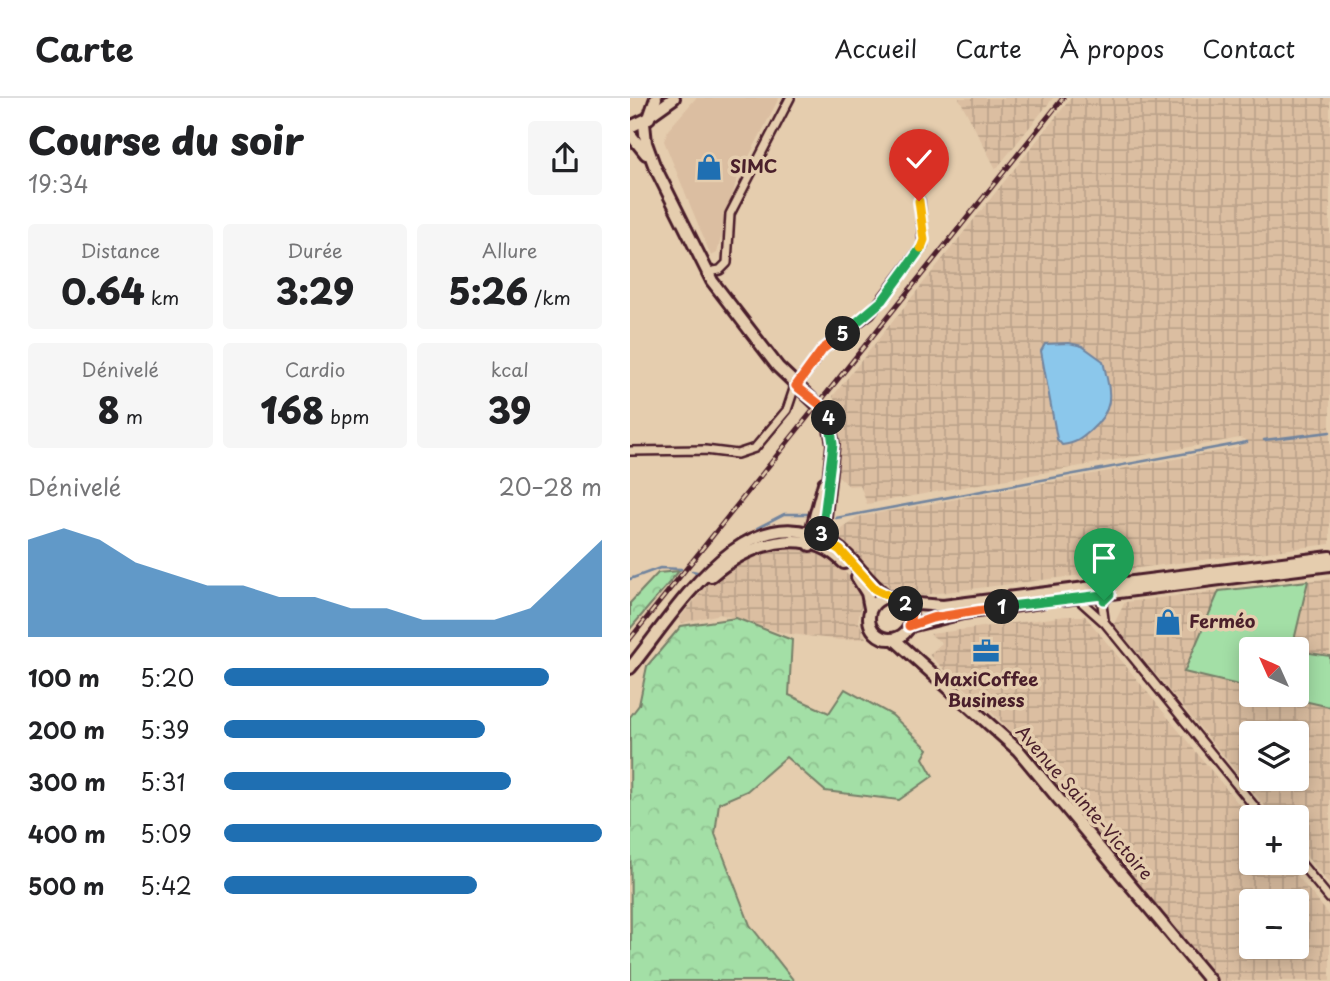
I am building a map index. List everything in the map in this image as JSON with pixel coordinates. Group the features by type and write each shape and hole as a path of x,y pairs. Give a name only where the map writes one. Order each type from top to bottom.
{"main road":[{"path":"653,113 656,98"},
{"path":"630,127 644,123 674,98"},
{"path":"644,123 646,143 654,165 707,272 762,348 796,386 827,414 833,434 831,458 813,539"},
{"path":"630,134 654,165"},
{"path":"813,539 845,563 867,593 870,608 868,622 873,632 883,638 963,612 1330,565"},
{"path":"630,668 690,594 744,552 772,542 813,539 840,550 865,579 887,597 905,603 943,606 1330,557"},
{"path":"870,608 887,597"},
{"path":"902,633 911,614 905,603"},
{"path":"630,676 666,624"},
{"name":"Avenue Sainte-Victoire","path":"902,633 919,660 1018,750 1210,981"}],"street":[{"path":"707,272 719,270 727,263 730,214 790,98"},
{"path":"630,451 696,450 737,454 757,446 787,411 796,386 826,346 860,323 883,300 923,245 919,201"},
{"path":"1105,623 1101,607 1110,594"},
{"path":"1077,598 1086,603 1105,623 1253,805"},
{"path":"1309,874 1330,899"}],"shaded area":[{"name":"SIMC","path":"696,98 779,98 736,182 717,253 711,256 664,141 668,130"},
{"path":"959,98 1053,98 996,169"},
{"path":"1071,98 1330,98 1330,544 907,597 870,575 836,534 857,517 1235,448 1248,441 1240,438 867,504 860,485 849,486 835,473 840,416 833,396"},
{"path":"773,546 797,546 819,552 838,564 853,581 863,601 858,620 866,638 840,640 783,633 720,614 682,623 679,619 710,582 746,556"},
{"path":"1330,578 1330,656 1309,652 1309,637 1295,637 1308,581"},
{"path":"1219,591 1185,672 1239,685 1239,707 1309,707 1309,702 1330,707 1330,885 1309,860 1309,805 1264,805 1252,791 1309,791 1309,721 1239,721 1239,775 1114,624 1125,602"},
{"path":"1066,616 1085,616 1240,805 1239,875 1297,875 1308,889 1239,889 1239,959 1309,959 1309,890 1330,916 1330,981 1220,981 1006,726 929,655 942,643 930,634"}],"green space":[{"path":"679,571 630,629 630,603 658,573"},
{"path":"1308,581 1295,637 1239,637 1239,685 1184,672 1219,591"},
{"path":"736,618 792,640 789,695 829,713 845,689 892,715 928,749 923,758 933,776 899,800 825,791 786,757 747,791 719,803 715,834 750,925 794,981 631,981 630,717 639,705 647,666 681,626"},
{"path":"1309,653 1330,656 1330,707 1309,702"}],"water":[{"path":"1069,343 1082,346 1103,361 1109,399 1104,414 1090,431 1078,441 1062,445 1057,439 1041,351 1045,344"}],"waterway":[{"path":"1264,440 1330,432"},
{"path":"836,518 1247,442"},
{"path":"757,528 784,514 807,514"},
{"path":"630,579 660,568 681,569"},
{"path":"692,571 697,572"}],"railway":[{"path":"630,639 1063,98"}],"place":[{"name":"SIMC","path":"709,167"},
{"name":"Ferméo","path":"1168,622"},
{"name":"MaxiCoffee Business","path":"986,651"}],"route":[{"path":"919,201 923,245 883,300 860,323 826,346 796,386 827,414 833,434 824,526 819,537 840,550 875,589 887,597 900,599 905,603 911,614 909,626 963,612 1110,594 1104,600"}]}
